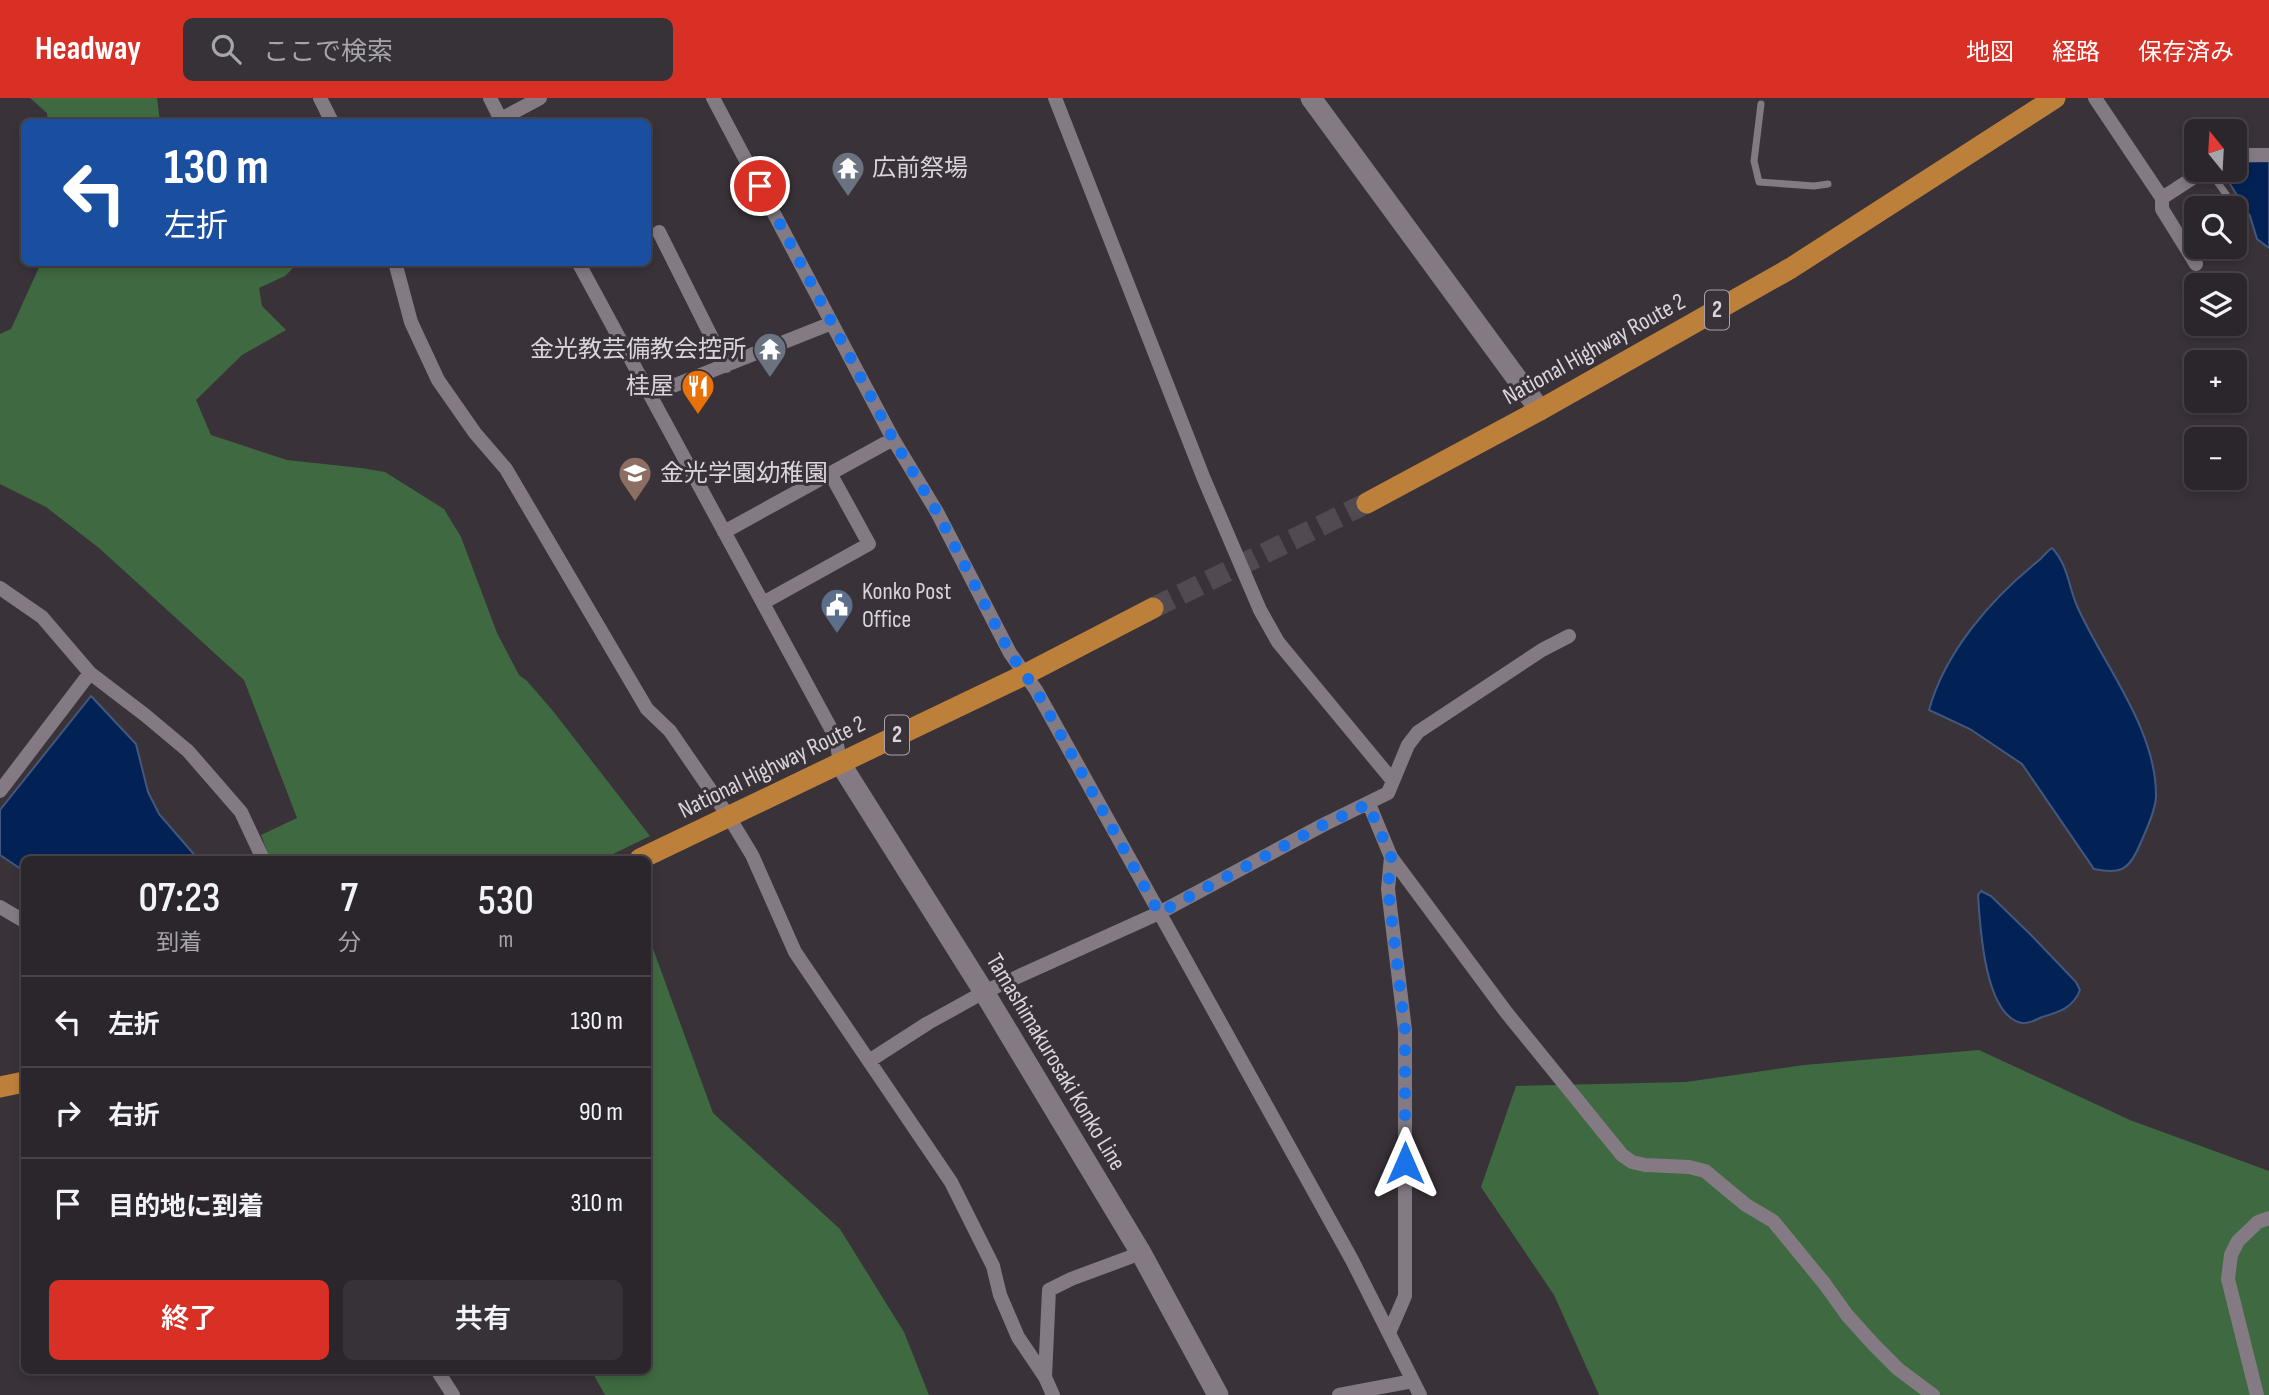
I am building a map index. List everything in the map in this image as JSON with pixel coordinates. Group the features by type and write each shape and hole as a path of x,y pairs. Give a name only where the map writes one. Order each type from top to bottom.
{"highway":[{"name":"National Highway Route 2","path":"1367,503 1540,410 1791,268 2055,98"},
{"name":"National Highway Route 2","path":"646,856 1024,675 1153,608"},
{"path":"0,1087 21,1083"}],"main road":[{"path":"1311,98 1540,410"},
{"name":"Tamashimakurosaki Konko Line","path":"839,763 984,992 1141,1254 1218,1395"}],"street":[{"path":"320,98 330,119"},
{"path":"490,98 500,119"},
{"path":"504,119 540,98"},
{"path":"713,98 893,439 937,512 1010,653 1036,690 1352,1260 1420,1395"},
{"path":"1055,98 1203,479 1260,610 1278,642 1393,781"},
{"path":"2095,98 2162,198 2162,209 2196,264"},
{"path":"2247,155 2269,155"},
{"path":"2162,198 2188,182"},
{"path":"659,232 726,366"},
{"path":"396,266 411,322 438,380 475,433 506,469 647,709 670,731 729,817 762,877 795,952 951,1182 993,1266 1000,1295 1018,1337 1045,1377 1053,1395"},
{"path":"580,266 836,738 839,763"},
{"path":"650,395 832,323"},
{"path":"724,531 893,439"},
{"path":"762,603 869,544 830,473"},
{"path":"0,588 42,617 90,673 145,715 196,760 241,812 262,856"},
{"path":"869,1061 928,1023 984,992 1159,913 1388,793 1408,745 1418,732 1569,635"},
{"path":"0,791 90,673"},
{"path":"1368,804 1391,857 1506,1012 1622,1155 1632,1162 1645,1165 1689,1167 1705,1171 1746,1205 1773,1221 1874,1345 1898,1369 1933,1395"},
{"path":"1389,1333 1405,1296 1405,1030 1388,888 1391,857"},
{"path":"0,907 21,919"},
{"path":"2257,1395 2228,1279 2231,1255 2238,1241 2258,1222 2269,1218"},
{"path":"1045,1377 1049,1290 1071,1279 1141,1254"},
{"path":"440,1374 453,1395"},
{"path":"1339,1395 1413,1381"}],"lane":[{"path":"1760,104 1754,161 1759,181 1814,186 1829,184"}],"green space":[{"path":"30,98 157,98 160,119 48,119 47,113"},
{"path":"40,266 295,266 285,276 259,288 262,306 286,330 242,355 196,400 211,435 287,460 385,472 444,509 461,537 497,633 519,675 553,711 650,836 609,856 269,856 261,835 297,818 244,680 99,548 46,507 0,484 0,334 11,329"},
{"path":"651,943 713,1113 840,1229 904,1332 929,1395 605,1395 593,1374 651,1374"},
{"path":"1979,1050 2130,1120 2269,1171 2269,1395 1599,1395 1554,1295 1481,1187 1516,1086 1686,1082 1804,1065"}],"water":[{"path":"2269,161 2269,248 2257,239 2247,211 2247,196 2238,196 2229,182 2247,182 2247,162"},
{"path":"2052,548 2065,568 2077,606 2138,722 2154,772 2156,797 2150,820 2133,858 2124,868 2118,870 2094,869 2022,764 1970,729 1929,710 1946,668 1972,628 2003,593"},
{"path":"91,696 136,744 148,792 159,814 195,856 21,856 21,869 0,855 0,810"},
{"path":"1981,891 1991,896 2076,982 2080,990 2074,1001 2060,1011 2024,1023 2009,1017 1999,1004 1986,967 1980,926 1978,895"}],"tunnel":[{"path":"1153,608 1367,503"}],"place":[{"name":"広前祭場","path":"848,198"},
{"name":"金光教芸備教会控所","path":"770,379"},
{"name":"桂屋","path":"698,416"},
{"name":"金光学園幼稚園","path":"635,503"},
{"name":"Konko Post Office","path":"837,635"}],"route":[{"path":"760,186 893,439 978,588 1010,653 1036,690 1159,913 1323,825 1368,804 1391,857 1388,888 1405,1030 1405,1163"}]}
